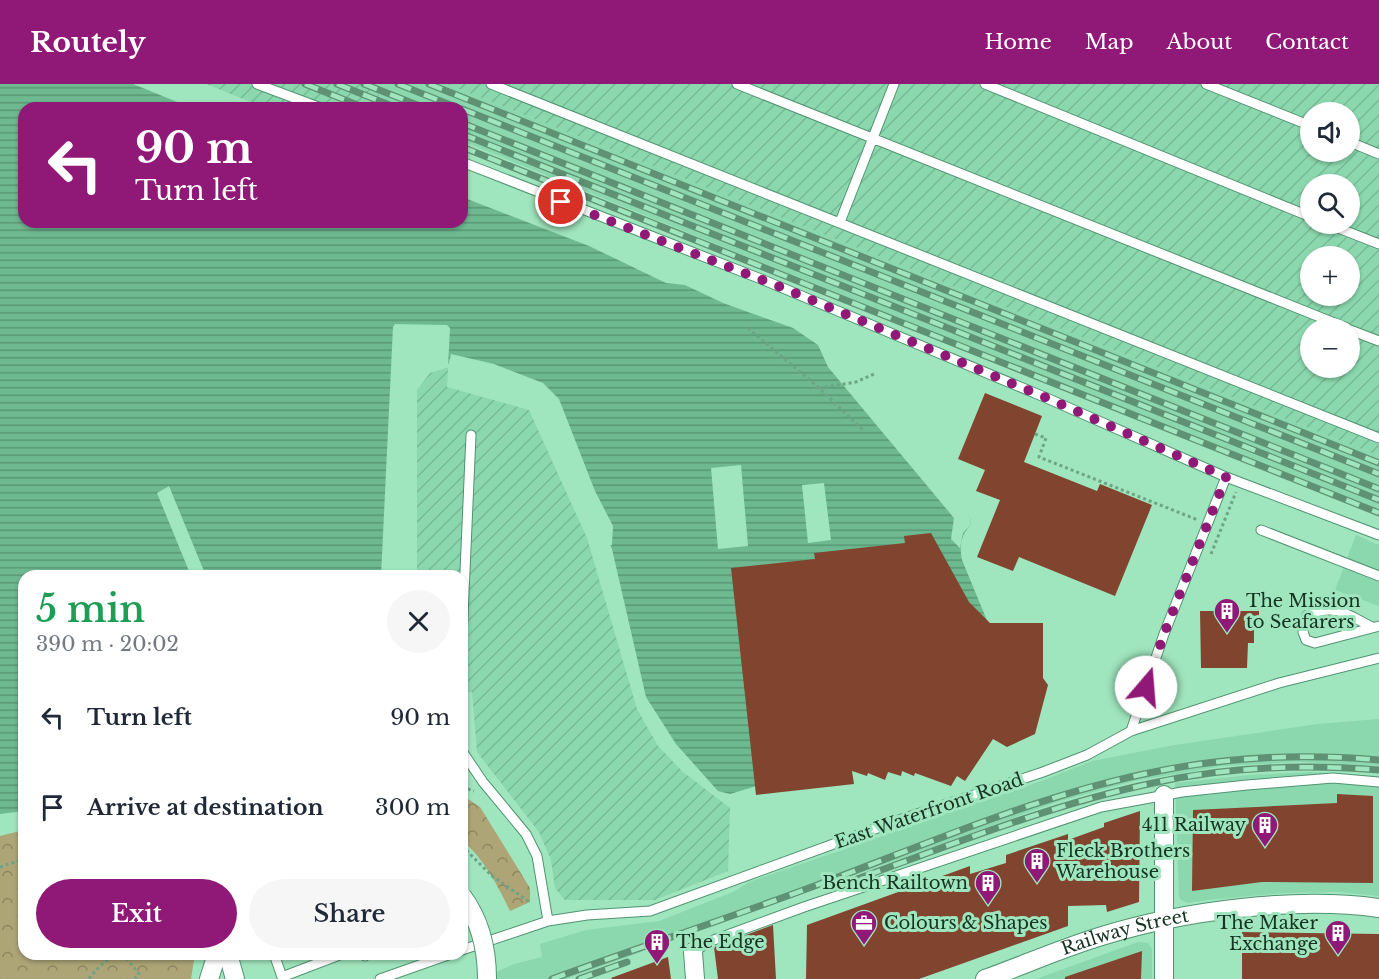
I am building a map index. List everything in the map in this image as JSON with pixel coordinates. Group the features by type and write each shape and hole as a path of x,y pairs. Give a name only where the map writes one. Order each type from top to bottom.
{"street":[{"path":"1164,795 1164,979"},
{"name":"Railway Street","path":"985,979 1101,936 1165,920 1258,906 1343,904 1379,908"},
{"path":"468,905 481,934 487,979"},
{"path":"693,952 695,979"},
{"path":"208,979 215,960"},
{"path":"230,960 235,979"}],"lane":[{"path":"257,84 305,102"},
{"path":"491,84 1379,438"},
{"path":"737,84 1322,318"},
{"path":"840,222 894,84"},
{"path":"985,84 1300,213"},
{"path":"1206,84 1300,122"},
{"path":"1360,146 1379,154"},
{"path":"468,164 772,284 1042,396 1226,477 1379,535"},
{"path":"1354,234 1379,244"},
{"path":"1360,333 1379,341"},
{"path":"465,570 471,435"},
{"path":"1131,730 1164,634 1226,477"},
{"path":"1261,530 1379,576"},
{"path":"1322,609 1337,609 1376,627 1315,643 1306,640 1303,632 1307,615 1322,609"},
{"name":"East Waterfront Road","path":"468,948 548,921 587,915 650,911 902,819 1043,772 1087,755 1131,730 1279,683 1379,658"},
{"path":"468,760 483,782 526,834 537,856 548,921"},
{"path":"693,952 711,941 804,907 1090,811 1136,799 1247,785 1333,778 1379,782"},
{"path":"276,960 282,977 326,960"},
{"path":"380,979 434,960"}],"path":[{"path":"748,328 819,388 864,431"},
{"path":"819,388 856,382 874,374"},
{"path":"1035,434 1046,438 1039,457 1221,529"},
{"path":"1211,554 1237,490"},
{"path":"468,852 492,876 531,903"},
{"path":"0,867 18,861"},
{"path":"89,979 106,960"},
{"path":"128,960 139,974 135,979"}],"shaded area":[{"path":"0,84 177,84 225,102 18,102 18,228 468,228 468,190 809,328 970,517 971,524 962,541 961,555 1000,652 995,715 730,794 718,791 676,744 646,697 612,549 581,480 559,406 529,382 449,364 429,370 414,389 414,570 18,570 18,812 0,814"},
{"path":"206,84 384,84 376,102 251,102"},
{"path":"384,84 447,84 1379,456 1379,513 468,143 468,102 377,102"},
{"path":"447,84 1379,84 1379,456"},
{"path":"393,327 450,328 447,387 529,410 587,538 637,709 658,746 683,772 730,808 728,871 655,900 565,900 555,888 551,860 539,832 477,752 472,692 468,692 468,570 381,570"},
{"path":"1356,535 1379,545 1379,606 1335,590"},
{"path":"1379,719 1379,766 1299,762 1223,766 1134,781 1060,801 566,979 481,979 514,964 542,957 540,944 586,930 659,921 733,892 749,882 1044,780 1092,761 1175,745 1318,724"},
{"path":"1312,772 1379,776 1379,896 1339,892 1283,893 1188,903 1181,900 1179,897 1175,783 1250,775"},
{"path":"1138,942 1148,943 1152,949 1152,979 1036,979"}],"green space":[{"path":"468,799 480,807 530,888 530,902 510,911 484,864 468,845"},
{"path":"18,832 18,960 194,960 191,979 0,979 0,836"}],"pier":[{"path":"133,84 185,84 234,102 177,102"},
{"path":"468,187 630,246 776,308 815,329 828,340 849,365 970,517 971,524 963,533 960,548 951,539 954,518 828,367 818,345 793,328 723,303 685,285 666,283 589,246 468,199"},
{"path":"395,324 447,325 450,328 448,367 451,354 494,364 543,383 559,399 595,491 613,526 612,545 608,546 578,481 556,408 541,392 528,385 449,367 430,373 417,390 417,570 381,570 393,327"},
{"path":"741,465 748,546 718,549 711,468"},
{"path":"824,483 831,540 808,543 802,485"},
{"path":"169,486 204,570 189,570 157,493"}],"building":[{"path":"985,393 1042,416 1024,462 1097,491 1100,484 1152,505 1115,596 1019,557 1013,571 977,557 1000,500 976,491 985,470 958,459"},
{"path":"931,533 969,602 990,623 1043,623 1043,678 1048,685 1035,734 1007,747 993,739 965,781 957,776 951,786 915,773 914,776 902,771 901,776 888,772 885,780 868,773 867,776 852,771 854,784 756,795 731,568 815,559 814,553 905,543 904,536"},
{"name":"The Mission to Seafarers","path":"1200,611 1259,611 1259,626 1254,626 1254,643 1248,643 1247,668 1201,668"},
{"name":"411 Railway","path":"1337,794 1373,796 1373,883 1262,882 1192,891 1193,810 1337,803"},
{"path":"1140,811 1139,902 1107,912 1106,905 1068,906 1068,926 919,979 806,979 807,925 970,866 970,874 1006,863 1006,855 1068,834 1068,840 1104,827 1104,823"},
{"path":"773,925 776,979 718,979 714,947"},
{"name":"The Maker Exchange","path":"1242,932 1379,934 1379,979 1242,979"},
{"path":"1142,951 1141,979 1065,979 1065,977"},
{"name":"The Edge","path":"668,957 671,979 611,978"}],"railway":[{"path":"305,84 350,102"},
{"path":"337,84 382,102"},
{"path":"364,84 410,102"},
{"path":"398,84 443,102"},
{"path":"429,84 1379,463"},
{"path":"468,111 1379,474"},
{"path":"468,125 1379,489"},
{"path":"468,136 1379,500"},
{"path":"468,149 1379,513"},
{"path":"552,979 784,897 1019,809 1102,784 1173,768 1232,760 1291,757 1379,760"},
{"path":"841,885 1035,815 1153,783 1209,773 1266,768 1323,767 1379,770"},
{"path":"579,979 627,962"}],"place":[{"name":"The Mission to Seafarers","path":"1227,634"},
{"name":"411 Railway","path":"1265,848"},
{"name":"Fleck Brothers Warehouse","path":"1037,884"},
{"name":"Bench Railtown","path":"988,906"},
{"name":"Colours & Shapes","path":"864,946"},
{"name":"The Maker Exchange","path":"1338,956"},
{"name":"The Edge","path":"657,965"}],"route":[{"path":"561,202 783,288 1042,396 1226,477 1164,634 1146,687"}]}
